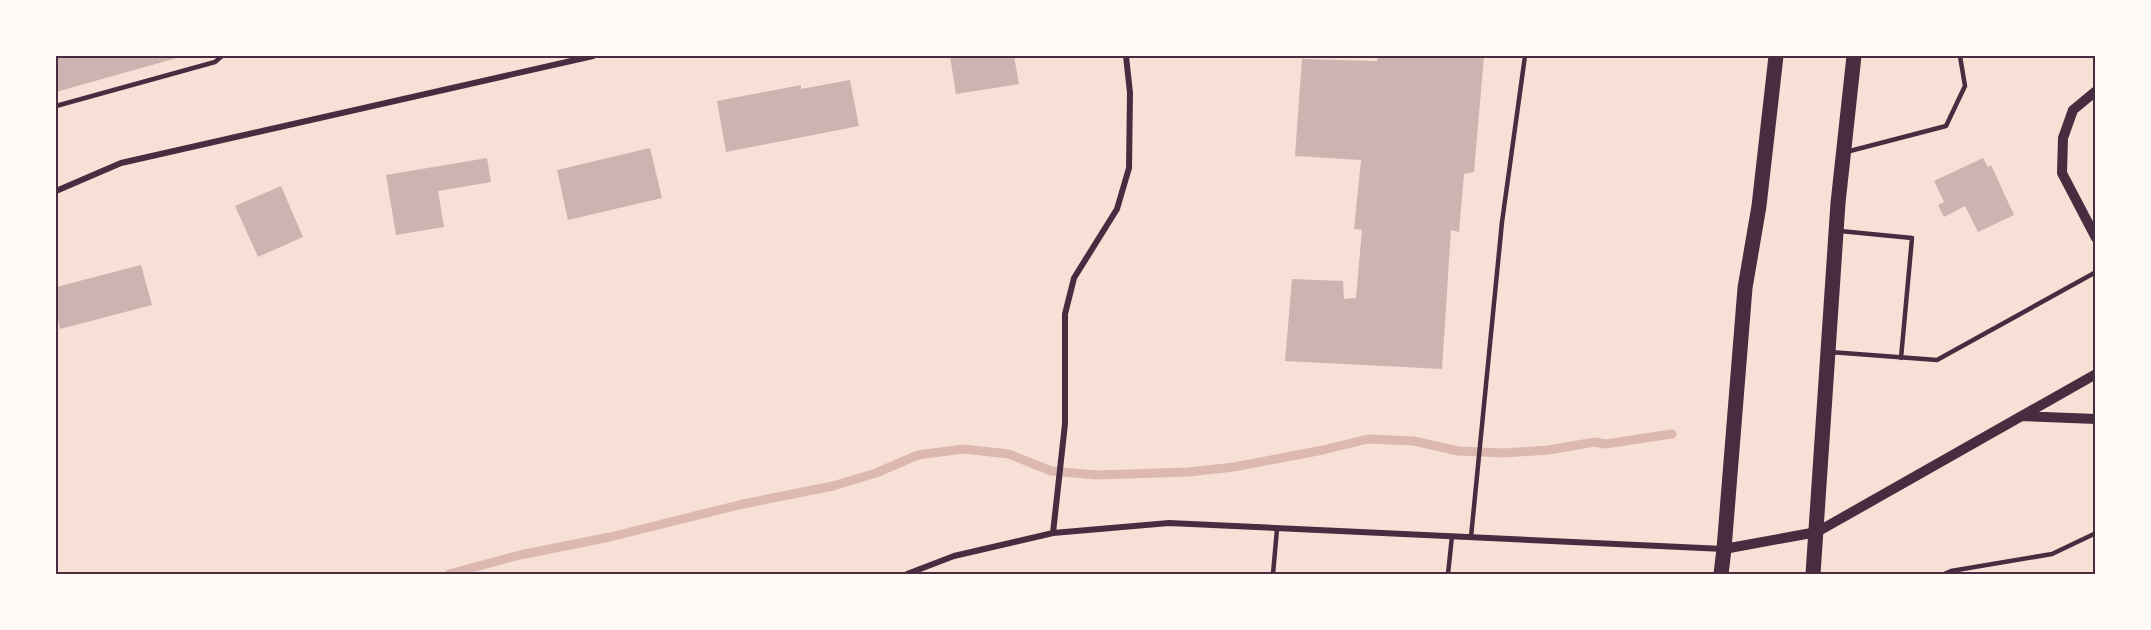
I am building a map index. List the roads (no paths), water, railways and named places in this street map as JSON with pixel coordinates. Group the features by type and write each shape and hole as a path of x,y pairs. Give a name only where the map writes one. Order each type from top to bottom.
{"main road":[{"path":"1720,574 1725,549 1745,288 1759,206 1776,56"},
{"path":"1813,574 1836,231 1854,56"}],"street":[{"path":"56,191 121,164 593,56"},
{"path":"1053,533 1065,424 1065,314 1074,278 1117,209 1129,168 1130,93 1126,56"},
{"path":"2096,91 2073,110 2064,138 2062,173 2096,238"},
{"path":"907,574 954,556 1053,533 1169,523 1725,549 1817,532 2096,374"},
{"path":"2022,416 2096,418"}],"lane":[{"path":"56,106 215,62 222,56"},
{"path":"1470,537 1502,222 1525,56"},
{"path":"1843,153 1946,126 1965,86 1960,56"},
{"path":"1836,231 1912,238 1901,358"},
{"path":"1828,352 1937,360 2096,272"},
{"path":"1273,574 1277,529"},
{"path":"1944,574 2052,554 2096,533"},
{"path":"1448,574 1452,536"}],"waterway":[{"path":"449,574 520,555 833,486 876,473 918,455 963,449 1009,454 1051,471 1097,475 1188,472 1234,467 1368,439 1414,441 1458,451 1504,453 1549,450 1595,442 1605,444 1672,434"}]}
